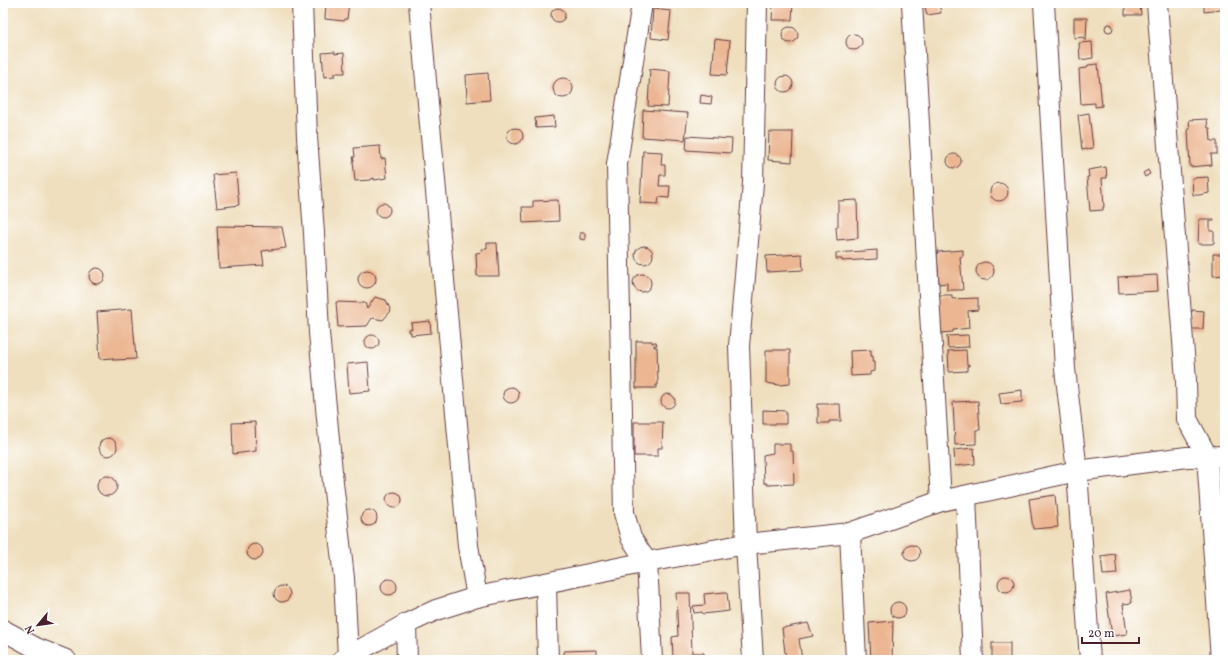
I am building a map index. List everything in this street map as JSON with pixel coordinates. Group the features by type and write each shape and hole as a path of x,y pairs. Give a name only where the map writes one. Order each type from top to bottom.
{"street":[{"path":"302,3 307,137 319,333 344,578 345,659 406,624 436,610 477,597 647,562 746,544 850,533 941,501 1077,471 1187,457 1216,456"},
{"path":"420,3 468,546 477,597"},
{"path":"642,3 617,164 624,513 631,538 647,562 652,660"},
{"path":"753,660 746,544 739,346 753,183 758,3"},
{"path":"912,3 941,501"},
{"path":"1044,3 1065,369 1077,471 1090,660"},
{"path":"1158,3 1186,380 1187,419 1216,456 1221,660"},
{"path":"966,496 974,660"},
{"path":"850,533 856,660"},
{"path":"546,584 548,660"},
{"path":"406,624 407,660"},
{"path":"3,630 36,654 66,660"}],"building":[{"path":"326,3 349,3 347,19 344,21 325,19"},
{"path":"773,3 793,3 792,20 772,20"},
{"path":"924,3 939,3 941,13 927,15"},
{"path":"1125,3 1140,3 1141,15 1125,15"},
{"path":"1204,3 1221,3 1221,10 1204,12"},
{"path":"558,8 563,10 565,15 563,20 558,22 553,20 551,15 553,10"},
{"path":"653,9 671,11 668,40 651,38"},
{"path":"1074,18 1087,18 1086,40 1084,40 1084,37 1074,38"},
{"path":"1109,24 1112,25 1112,31 1109,32 1106,31 1105,28 1106,25"},
{"path":"787,27 793,27 798,32 796,41 793,43 787,43 782,38 782,32"},
{"path":"851,34 857,34 862,39 860,48 857,50 851,50 846,45 846,39"},
{"path":"715,39 730,41 727,75 712,74"},
{"path":"1092,42 1093,58 1080,60 1079,43"},
{"path":"335,52 335,54 344,53 345,73 335,73 335,76 324,77 322,53"},
{"path":"1098,64 1102,106 1095,107 1095,103 1081,104 1079,69 1087,68 1088,65"},
{"path":"650,69 670,71 668,107 648,106"},
{"path":"488,73 490,100 467,102 466,75"},
{"path":"782,76 788,76 793,81 791,90 788,92 782,92 777,87 777,81"},
{"path":"563,78 570,81 573,88 570,95 563,98 556,95 553,88 556,81"},
{"path":"701,95 712,97 711,104 700,103"},
{"path":"643,110 688,113 685,140 642,137"},
{"path":"1089,113 1093,148 1082,150 1078,115"},
{"path":"554,116 555,127 536,128 535,118"},
{"path":"1207,119 1208,128 1210,128 1211,141 1217,141 1217,154 1211,154 1212,165 1190,167 1189,120"},
{"path":"515,128 521,130 523,136 521,142 515,144 509,142 507,136 509,130"},
{"path":"769,132 793,132 792,162 768,160"},
{"path":"687,136 732,139 731,153 686,150"},
{"path":"380,146 381,159 385,158 387,178 374,180 374,178 371,180 355,181 353,161 353,157 355,157 354,148"},
{"path":"643,151 662,152 661,165 665,165 665,175 660,175 659,186 670,186 669,198 659,197 658,204 640,203"},
{"path":"954,154 959,156 961,161 959,166 954,168 949,166 947,161 949,156"},
{"path":"1106,167 1107,178 1102,178 1103,210 1090,211 1087,177 1089,177 1088,170"},
{"path":"1148,170 1150,174 1145,177 1143,173"},
{"path":"236,173 239,205 217,208 213,175"},
{"path":"1208,177 1209,193 1193,195 1192,178"},
{"path":"999,183 1005,186 1008,192 1005,198 999,201 993,198 990,192 993,186"},
{"path":"558,200 559,221 523,223 522,207 533,207 533,201"},
{"path":"857,200 858,238 837,240 836,227 838,227 838,201"},
{"path":"383,203 388,205 390,210 388,215 383,217 378,215 376,210 378,205"},
{"path":"1199,219 1214,219 1214,221 1210,221 1210,231 1214,231 1214,243 1198,244"},
{"path":"217,226 282,227 286,248 262,251 264,265 219,268"},
{"path":"580,233 585,233 585,240 580,239"},
{"path":"487,243 497,243 499,276 477,276 476,253 482,252 482,249 487,249"},
{"path":"644,246 650,249 653,255 650,261 644,264 638,261 635,255 638,249"},
{"path":"877,250 877,259 842,261 842,259 836,259 836,253"},
{"path":"963,250 963,256 960,257 963,290 947,290 947,283 939,284 937,252"},
{"path":"802,254 803,270 767,272 766,256"},
{"path":"1213,254 1225,254 1225,275 1213,276"},
{"path":"981,262 989,262 994,267 992,278 989,280 981,280 976,275 976,267"},
{"path":"97,268 103,270 105,276 103,282 97,284 91,282 89,276 91,270"},
{"path":"367,270 373,273 376,279 373,285 367,288 361,285 358,279 361,273"},
{"path":"642,274 648,277 651,283 648,289 642,292 636,289 633,283 636,277"},
{"path":"1157,275 1158,291 1119,293 1118,277"},
{"path":"938,295 952,295 952,299 978,298 978,310 968,311 969,328 953,330 953,332 940,333"},
{"path":"375,297 386,300 391,311 383,320 372,318 367,326 338,327 336,302 365,303 367,309"},
{"path":"132,309 136,359 100,359 97,312"},
{"path":"1192,310 1204,311 1203,329 1190,329 1190,312 1192,312"},
{"path":"430,321 431,333 411,335 411,332 408,332 408,329 412,329 411,323"},
{"path":"372,335 377,337 379,342 377,347 372,349 367,347 365,342 367,337"},
{"path":"968,335 969,347 948,348 947,336"},
{"path":"636,341 656,342 657,345 654,345 654,347 657,347 658,385 656,385 656,388 636,388"},
{"path":"766,350 790,350 790,384 779,385 766,383"},
{"path":"871,350 871,356 873,356 872,362 874,362 874,371 870,372 870,375 851,376 850,351"},
{"path":"966,350 967,365 969,364 969,366 967,366 967,371 949,372 948,351"},
{"path":"368,362 370,391 349,393 347,364"},
{"path":"511,387 518,392 519,395 514,402 511,403 504,398 503,395 508,388"},
{"path":"1022,390 1022,402 1001,404 999,393"},
{"path":"668,394 673,396 675,401 673,406 668,408 663,406 661,401 663,396"},
{"path":"978,401 980,430 976,430 976,444 955,445 953,402"},
{"path":"817,404 840,404 841,421 818,423"},
{"path":"763,410 786,411 786,424 763,424"},
{"path":"255,422 256,451 233,454 232,423"},
{"path":"634,422 663,422 662,448 658,448 658,456 634,456"},
{"path":"104,438 112,438 117,443 115,454 112,456 104,456 99,451 99,443"},
{"path":"773,444 790,444 790,451 793,451 794,484 767,485 767,483 764,483 763,455 773,453"},
{"path":"974,448 975,464 955,466 954,450"},
{"path":"107,476 114,479 117,486 114,493 107,496 100,493 97,486 100,479"},
{"path":"394,492 400,494 402,500 400,506 394,508 388,506 386,500 388,494"},
{"path":"1055,495 1058,527 1033,529 1029,499"},
{"path":"369,510 375,512 377,518 375,524 369,526 363,524 361,518 363,512"},
{"path":"252,544 258,544 263,549 261,558 258,560 252,560 247,555 247,549"},
{"path":"912,545 918,547 920,553 918,559 912,561 906,559 904,553 906,547"},
{"path":"1115,554 1117,574 1103,575 1101,556"},
{"path":"1003,576 1009,576 1014,581 1012,590 1009,592 1003,592 998,587 998,581"},
{"path":"386,579 392,579 397,584 395,593 392,595 386,595 381,590 381,584"},
{"path":"282,586 289,591 290,594 285,601 282,602 275,597 274,594 279,587"},
{"path":"1130,590 1132,603 1123,604 1127,634 1112,636 1106,594"},
{"path":"676,593 690,593 692,653 704,653 704,660 679,660 679,657 673,658 672,637 678,636"},
{"path":"727,593 729,611 703,614 702,612 694,613 693,606 705,605 704,594"},
{"path":"898,602 905,607 906,610 901,617 898,618 891,613 890,610 895,603"},
{"path":"893,621 892,660 871,660 869,623"},
{"path":"808,623 813,636 799,639 802,660 786,660 782,628"},
{"path":"992,643 1010,643 1010,660 992,660"},
{"path":"597,650 597,660 564,660 564,651"}]}
